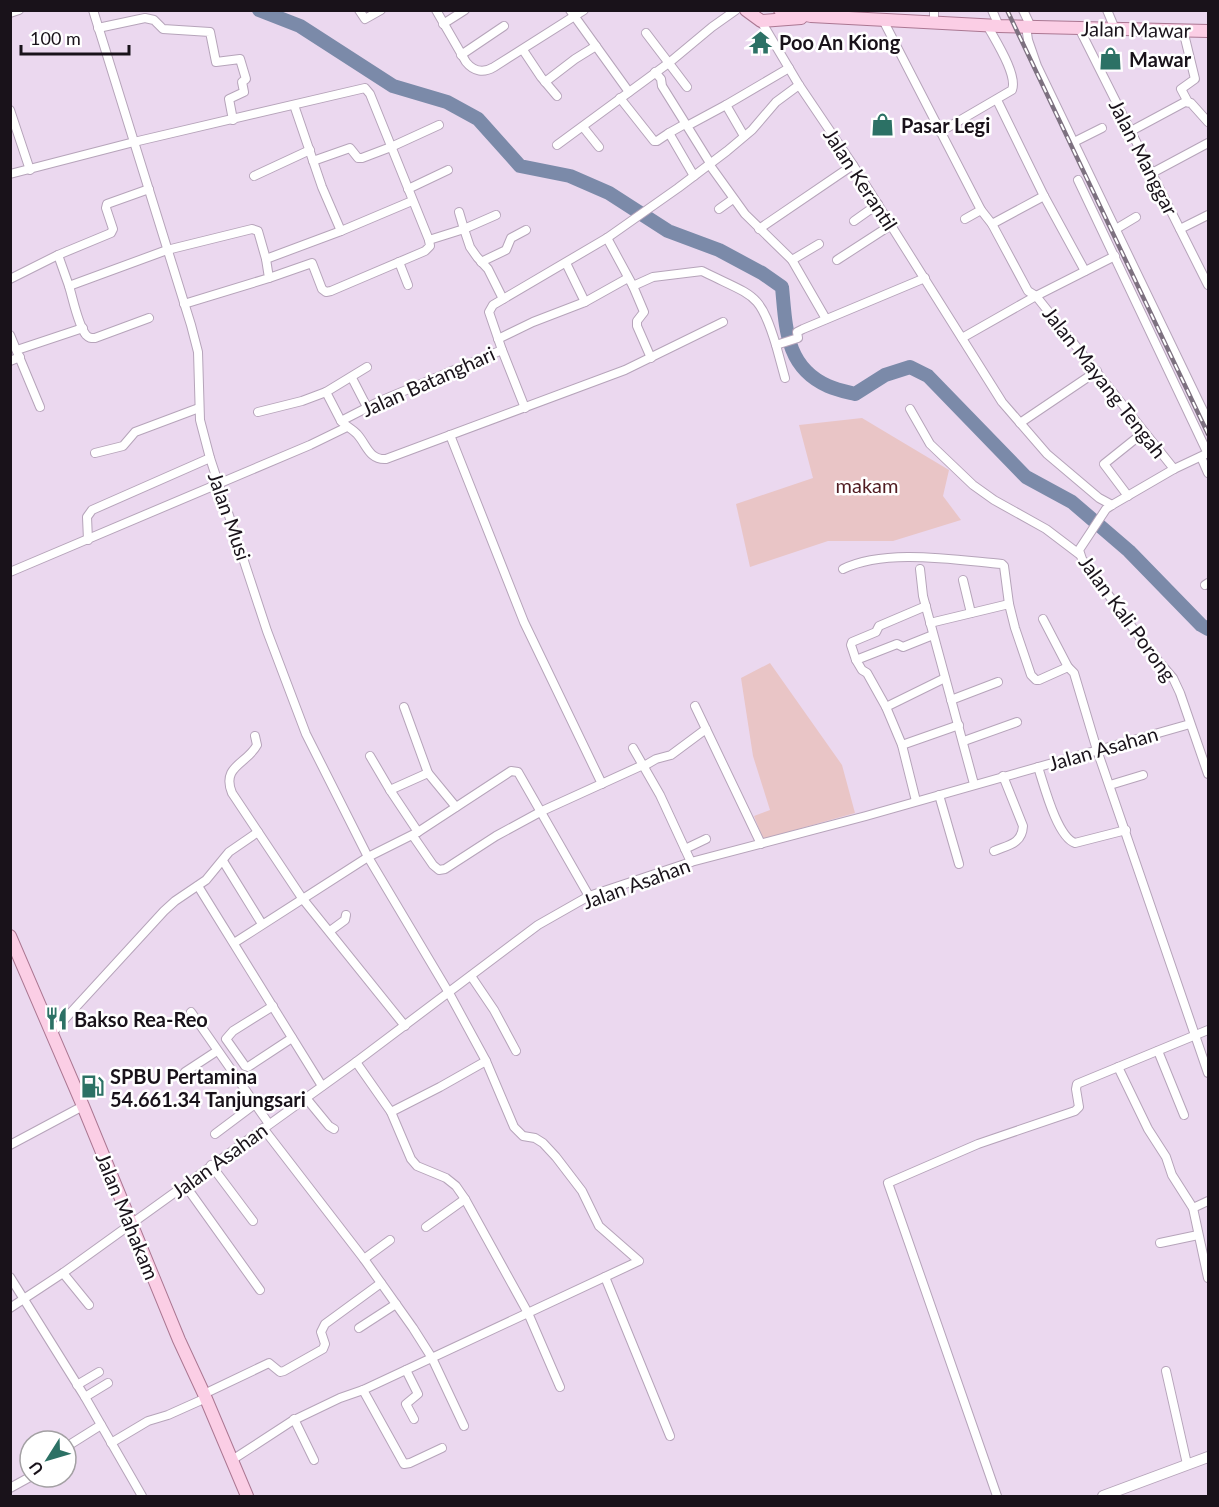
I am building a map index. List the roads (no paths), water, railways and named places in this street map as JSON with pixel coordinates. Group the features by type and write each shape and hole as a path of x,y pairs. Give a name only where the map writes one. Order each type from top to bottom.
{"main road":[{"path":"746,10 761,21"},
{"name":"Jalan Mawar","path":"780,10 811,16 883,20 934,16 993,25 1029,27 1209,31"},
{"name":"Jalan Mawar","path":"761,21 811,16"},
{"name":"Jalan Mahakam","path":"10,936 247,1497"},
{"path":"1106,1496 1209,1457"}],"street":[{"path":"10,13 19,10"},
{"name":"Jalan Musi","path":"93,10 198,352 199,408 210,458 267,632 304,730 369,857 486,1060 520,1135 535,1138 556,1157 582,1191 599,1226 639,1261 605,1277"},
{"path":"359,10 363,19 381,10"},
{"path":"436,10 469,67 483,71 523,50 572,13 584,10"},
{"path":"443,24 465,10"},
{"path":"557,146 736,10"},
{"path":"940,132 1012,90 1014,82 993,25 992,10"},
{"path":"1023,10 1029,27 1028,40 1037,66 1209,421"},
{"path":"1107,10 1115,29"},
{"path":"572,13 629,92"},
{"path":"98,28 145,18 154,20 163,29 210,32 216,63 239,58 246,79 242,82 244,92 229,99 233,120"},
{"name":"Jalan Mayang Tengah","path":"883,20 940,132 1028,291 1036,296 1174,469"},
{"name":"Jalan Kerantil","path":"761,21 799,85 878,204 1002,402 1060,465 1109,507"},
{"path":"461,55 504,26"},
{"name":"Jalan Manggar","path":"1079,28 1209,285"},
{"path":"1183,30 1195,79 1181,88 1188,102 1203,113 1209,122"},
{"path":"646,33 687,87"},
{"path":"545,82 596,46"},
{"path":"523,50 557,96"},
{"path":"620,99 654,141 657,141 726,105 789,68"},
{"path":"656,72 686,125 733,199 759,229 792,260 826,319"},
{"path":"459,212 470,247 484,265 503,299 607,237 694,176 744,136 776,102 799,85"},
{"path":"10,174 349,91 367,90 430,246 424,251 331,291 326,292 322,289 312,263 184,304"},
{"path":"997,100 1044,196 1085,271"},
{"path":"1131,131 1188,102"},
{"path":"294,105 340,231"},
{"path":"726,105 744,136"},
{"path":"10,110 30,170"},
{"path":"313,161 350,147 358,158 391,147 439,125"},
{"path":"583,127 599,147"},
{"path":"1074,142 1102,128"},
{"path":"669,134 694,176"},
{"path":"1152,173 1209,143"},
{"path":"254,176 310,150"},
{"path":"759,229 853,165"},
{"path":"408,189 448,170"},
{"path":"1078,180 1206,454 1209,473"},
{"path":"10,279 58,255 111,233 113,229 106,208 107,204 149,189"},
{"path":"964,219 986,217 1044,196"},
{"path":"719,209 733,199"},
{"path":"266,258 412,201"},
{"path":"854,221 878,204"},
{"path":"429,240 464,229 496,215"},
{"path":"1180,229 1209,215"},
{"path":"1116,229 1136,217"},
{"path":"837,260 891,225"},
{"path":"69,286 167,250 256,228 266,258 269,278"},
{"path":"484,265 506,250 510,238 526,230"},
{"path":"607,237 644,312 637,321 637,326 651,358"},
{"path":"792,260 819,244"},
{"path":"58,255 87,336 95,339 149,318"},
{"path":"962,338 1036,296 1115,256"},
{"path":"399,262 408,285"},
{"path":"566,263 585,302"},
{"path":"498,339 532,322 630,282 702,272 752,295 763,308 778,345 785,378"},
{"path":"778,345 798,338 797,332 925,278"},
{"name":"Jalan Batanghari","path":"10,572 219,484 344,424 367,407 502,350 489,312 503,299"},
{"path":"326,392 344,424 357,435 374,457 386,459 525,408 651,358 723,322"},
{"path":"10,361 18,353 83,328"},
{"path":"10,335 40,407"},
{"path":"502,350 525,408"},
{"path":"258,412 302,401 326,392 368,367"},
{"path":"1020,423 1097,371"},
{"path":"352,378 367,407"},
{"path":"95,453 123,446 135,432 199,408"},
{"path":"910,409 929,442 968,481 994,500 1047,529 1079,554"},
{"path":"1128,496 1104,464 1144,432"},
{"path":"450,435 524,622 602,784"},
{"name":"Jalan Kali Porong","path":"1206,454 1174,469 1109,507 1080,545 1079,554 1149,650 1173,678 1209,774"},
{"path":"88,540 87,517 92,510 210,458"},
{"path":"843,569 866,561 916,558 1002,564 1006,570 1009,604 1015,628 1034,678 1039,680 1068,667"},
{"path":"920,569 933,635 974,784"},
{"path":"963,580 971,613"},
{"path":"930,623 1009,604"},
{"path":"916,801 902,745 886,706 867,673 862,670 856,660 851,645 852,642 876,632 879,626 926,606"},
{"path":"1043,619 1068,667 1074,673 1097,750 1209,1074"},
{"path":"856,660 896,644 903,647 933,635"},
{"path":"886,706 945,678"},
{"path":"951,700 998,682"},
{"path":"695,706 761,844"},
{"path":"404,707 428,773 456,807"},
{"path":"964,741 1017,722"},
{"name":"Jalan Asahan","path":"10,1308 132,1224 356,1062 538,926 589,896 691,862 1190,724"},
{"path":"902,745 959,725"},
{"path":"370,756 433,865 440,870 542,811 656,759 671,755 706,729"},
{"path":"255,736 257,745 255,750 236,766 230,789 302,898 405,1026"},
{"path":"633,748 660,795 691,862"},
{"path":"1038,766 1061,830 1071,842 1075,843 1126,830"},
{"path":"234,943 302,898 369,857 415,834 515,770 542,811 589,896"},
{"path":"390,790 428,773"},
{"path":"1110,785 1143,775"},
{"path":"993,851 1018,841 1023,834 1023,826 1003,776"},
{"path":"939,795 958,864"},
{"path":"52,1032 164,911 215,871 237,846 258,832"},
{"path":"685,849 706,839"},
{"path":"223,861 262,924"},
{"path":"198,886 322,1086"},
{"path":"330,931 345,920 346,915"},
{"path":"471,976 494,1010 516,1051"},
{"path":"273,1006 233,1031 226,1039 248,1067 292,1038"},
{"path":"191,1012 255,1104 266,1126 364,1259 432,1358 464,1426"},
{"path":"997,1497 888,1183 978,1144 1075,1111 1079,1107 1077,1084 1209,1030"},
{"path":"185,1072 216,1051"},
{"path":"1158,1051 1184,1115"},
{"path":"396,1109 486,1060"},
{"path":"356,1062 396,1109 411,1159 417,1166 446,1178 456,1186 465,1199 528,1313 560,1387"},
{"path":"1118,1067 1148,1129 1166,1157 1172,1175 1194,1211 1209,1278"},
{"path":"306,1098 328,1126 334,1129"},
{"path":"215,1134 255,1104"},
{"path":"10,1145 83,1106"},
{"path":"211,1165 253,1221"},
{"path":"185,1185 260,1290"},
{"path":"426,1227 465,1199"},
{"path":"1194,1211 1209,1201"},
{"path":"1160,1243 1198,1235"},
{"path":"364,1259 390,1240"},
{"path":"63,1273 89,1305"},
{"path":"10,1277 85,1397 142,1497"},
{"path":"232,1460 294,1419 363,1390 605,1277 670,1436"},
{"path":"111,1443 148,1421 168,1415 269,1363 280,1372 284,1371 323,1349 325,1344 321,1329 325,1324 381,1283"},
{"path":"359,1328 396,1304"},
{"path":"406,1370 418,1394 406,1404 414,1419"},
{"path":"1166,1371 1187,1464"},
{"path":"77,1385 99,1372"},
{"path":"85,1397 108,1383"},
{"path":"363,1390 404,1464 442,1448"},
{"path":"294,1419 314,1460"},
{"path":"78,1439 101,1425"}],"waterway":[{"path":"259,10 300,26 393,86 447,102 478,119 520,166 570,176 609,193 668,231 719,250 762,273 782,287 787,331 796,357 803,368 814,378 828,386 855,394 885,375 910,367 928,376 1026,477 1072,502 1129,551 1201,625 1208,629"}],"railway":[{"path":"1007,10 1208,434"}],"place":[{"name":"Poo An Kiong","path":"761,42"},
{"name":"Mawar","path":"1111,59"},
{"name":"Pasar Legi","path":"883,125"},
{"name":"Bakso Rea-Reo","path":"56,1019"},
{"name":"SPBU Pertamina 54.661.34 Tanjungsari","path":"92,1087"}],"park label":[{"name":"makam","path":"867,485"}]}
